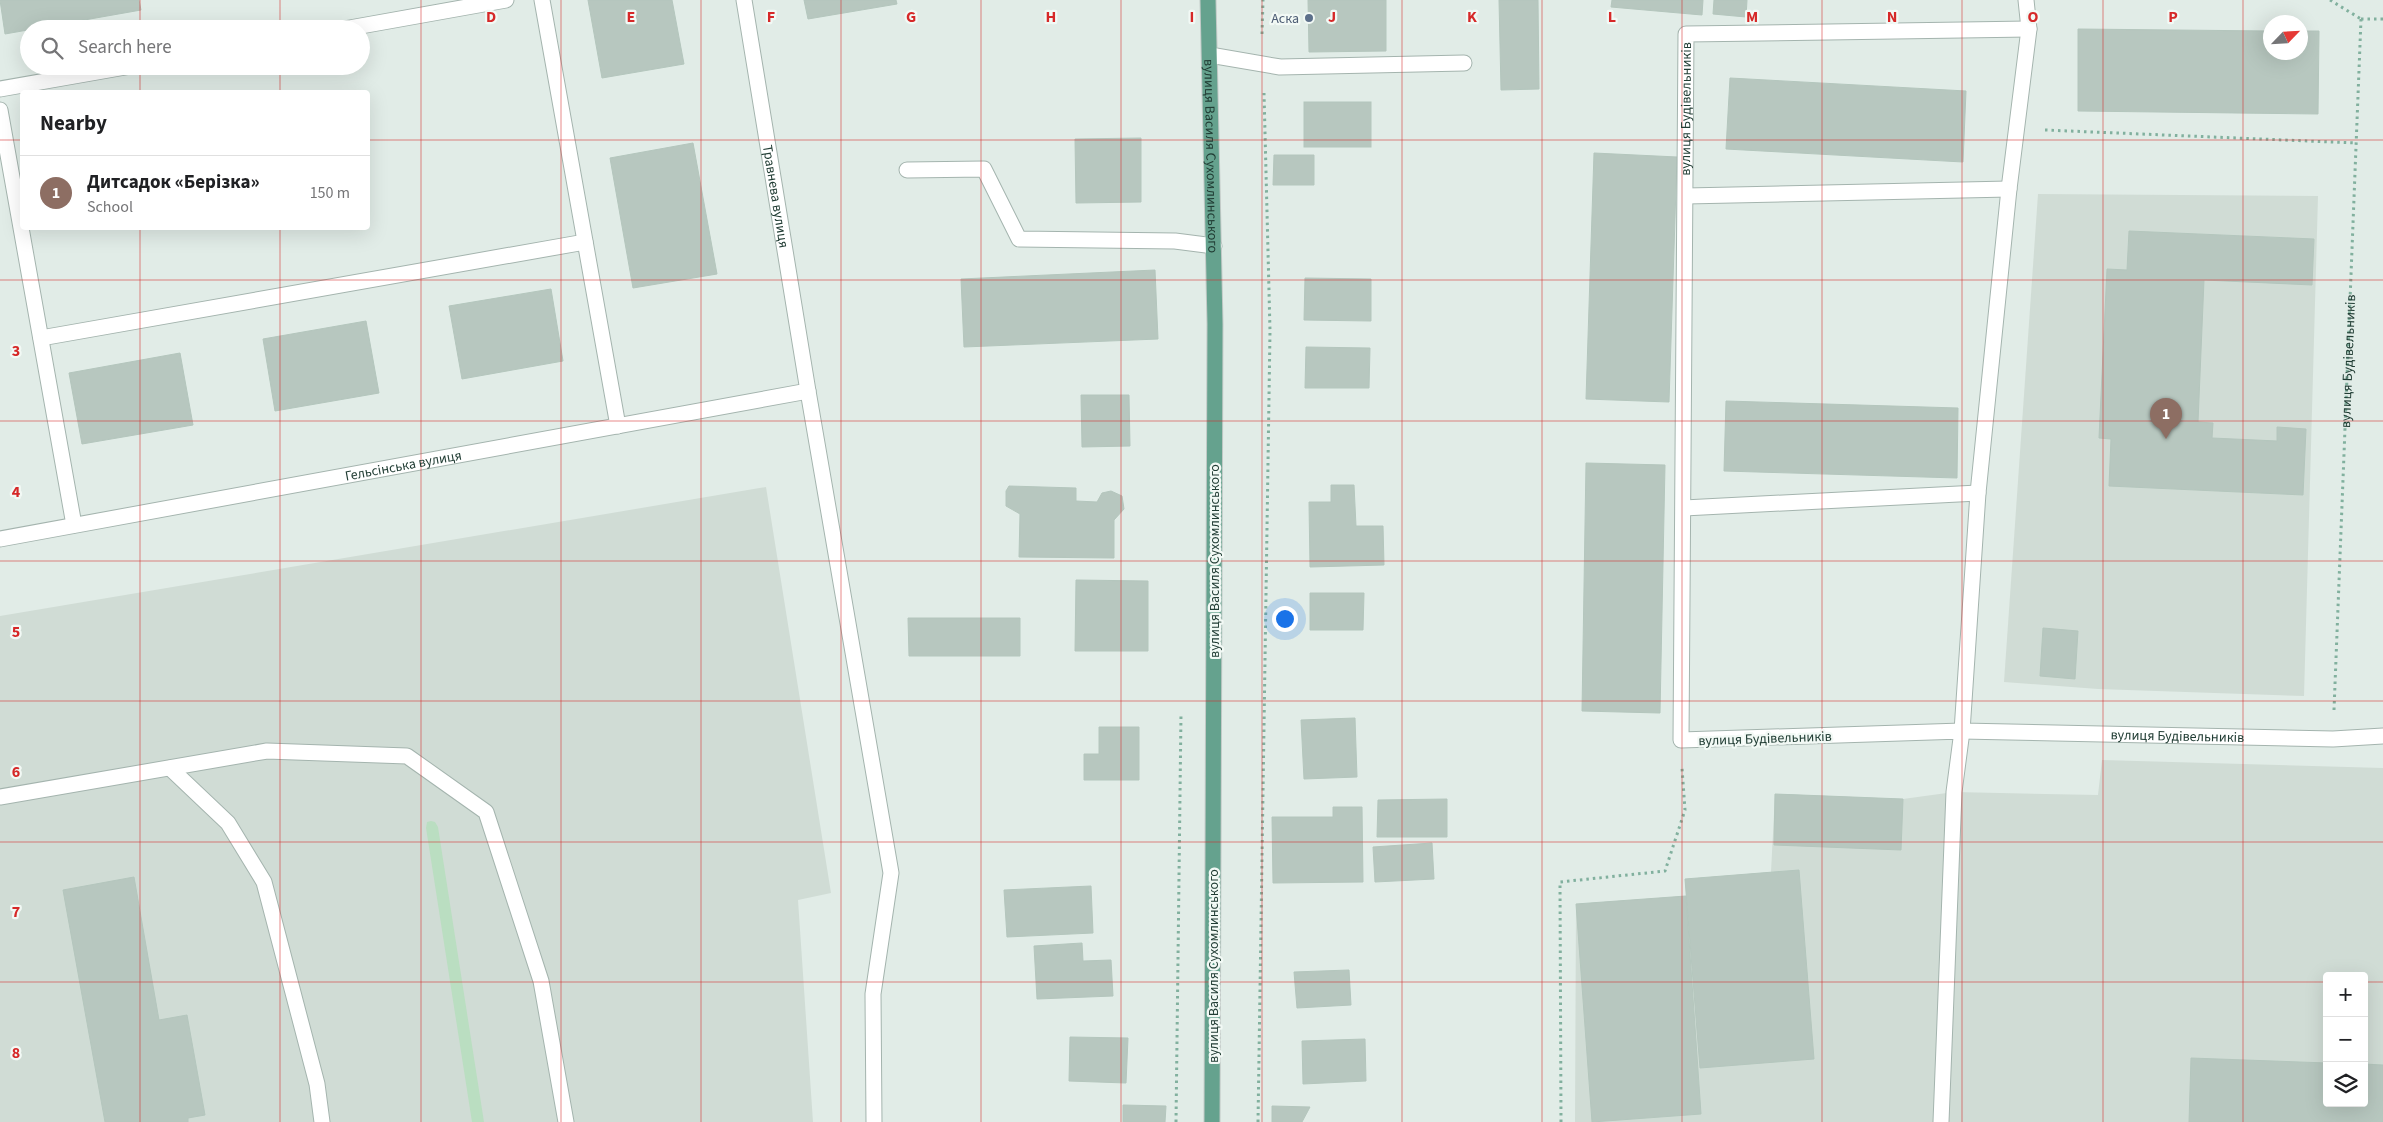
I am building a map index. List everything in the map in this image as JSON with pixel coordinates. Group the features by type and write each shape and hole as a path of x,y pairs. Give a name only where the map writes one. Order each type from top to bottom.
{"main road":[{"name":"вулиця Василя Сухомлинського","path":"1208,0 1216,324 1212,1122"}],"street":[{"path":"370,22 421,7 506,0"},
{"path":"542,0 618,426"},
{"name":"Травнева вулиця","path":"744,0 808,391 891,873 873,994 874,1122"},
{"path":"1941,1122 1954,792 1962,731 1978,493 2009,189 2029,29 2026,0"},
{"name":"вулиця Будівельників","path":"2029,29 1686,34 1681,740 1962,731 2333,739 2383,736"},
{"path":"1210,55 1280,67 1464,62"},
{"path":"0,89 80,75"},
{"path":"0,110 20,221"},
{"path":"907,170 984,169 1019,239 1175,241 1214,246"},
{"name":"вулиця Будівельників","path":"1686,196 2009,189"},
{"path":"22,230 74,526"},
{"path":"41,338 585,242"},
{"name":"Гельсінська вулиця","path":"0,539 808,391"},
{"path":"1684,508 1978,493"},
{"path":"0,797 267,751 407,756 486,812 541,981 566,1122"},
{"path":"170,768 228,823 264,882 317,1084 322,1122"}],"path":[{"path":"1258,1122 1270,331 1262,64 1263,0"},
{"path":"2330,0 2361,19 2383,19"},
{"name":"вулиця Будівельників","path":"2333,739 2361,19"},
{"path":"2017,128 2356,143"},
{"path":"1176,1122 1182,712"},
{"path":"1561,1122 1560,882 1665,871 1685,810 1681,740"}],"shaded area":[{"path":"2038,194 2318,196 2304,696 2098,689 2004,682"},
{"path":"766,487 831,893 798,900 813,1122 0,1122 0,616"},
{"path":"2102,760 2383,768 2383,1122 1575,1122 1576,904 1686,896 1685,879 1771,872 1775,794 1903,799 1954,792 2098,795"}],"green space":[{"path":"427,822 435,822 438,827 484,1122 472,1122 426,828"}],"building":[{"path":"0,0 139,0 141,10 84,20 20,20 20,31 5,34"},
{"path":"588,0 672,0 684,64 602,78"},
{"path":"804,0 896,0 897,4 808,19"},
{"path":"1308,0 1386,0 1386,51 1309,52"},
{"path":"1499,0 1538,0 1539,89 1501,90"},
{"path":"1612,0 1703,0 1702,15 1611,7"},
{"path":"1714,0 1747,0 1746,17 1713,14"},
{"path":"2078,29 2263,31 2263,60 2308,60 2308,31 2319,31 2318,114 2078,111"},
{"path":"1730,78 1966,91 1963,162 1726,149"},
{"path":"1304,102 1371,102 1371,147 1304,147"},
{"path":"1141,138 1141,202 1076,203 1075,139"},
{"path":"693,143 717,274 633,288 610,158"},
{"path":"1594,153 1677,157 1669,402 1586,399"},
{"path":"1274,155 1314,155 1314,185 1273,185"},
{"path":"2129,231 2314,239 2312,285 2204,280 2198,422 2213,423 2212,438 2277,441 2277,427 2306,429 2303,495 2109,486 2111,439 2099,438 2107,269 2127,270"},
{"path":"1155,270 1158,339 964,347 961,279"},
{"path":"1305,278 1371,279 1371,321 1304,320"},
{"path":"551,289 563,361 462,379 449,306"},
{"path":"366,321 379,393 275,411 263,339"},
{"path":"1306,347 1370,348 1369,388 1305,388"},
{"path":"180,353 193,425 82,444 69,373"},
{"path":"1081,395 1129,395 1130,446 1082,447"},
{"path":"1726,401 1958,408 1957,478 1724,471"},
{"path":"1586,463 1665,465 1660,713 1582,711"},
{"path":"1331,485 1354,485 1356,526 1383,526 1384,565 1310,567 1309,502 1331,502"},
{"path":"1009,486 1076,488 1076,501 1097,502 1102,493 1111,491 1122,496 1124,509 1114,520 1114,558 1019,557 1020,514 1006,506 1006,491"},
{"path":"1076,580 1148,581 1148,651 1075,651"},
{"path":"1310,593 1364,593 1363,630 1310,630"},
{"path":"908,618 1020,618 1020,656 909,656"},
{"path":"2043,628 2078,631 2075,679 2040,676"},
{"path":"1355,718 1357,777 1304,779 1301,720"},
{"path":"1099,727 1139,727 1139,780 1084,780 1084,754 1099,754"},
{"path":"1775,794 1903,799 1901,850 1774,845"},
{"path":"1447,799 1447,837 1377,837 1378,800"},
{"path":"1333,807 1362,807 1363,882 1273,883 1272,817 1333,817"},
{"path":"1432,843 1434,879 1375,882 1373,847"},
{"path":"1799,870 1814,1059 1700,1068 1685,879"},
{"path":"134,877 159,1020 187,1015 205,1115 188,1118 188,1122 105,1122 63,890"},
{"path":"1091,886 1093,933 1007,937 1004,890"},
{"path":"1686,896 1701,1114 1592,1122 1576,904"},
{"path":"1082,943 1083,961 1111,960 1113,996 1037,999 1034,946"},
{"path":"1349,970 1351,1005 1297,1008 1294,972"},
{"path":"1070,1037 1128,1038 1126,1083 1069,1081"},
{"path":"1365,1039 1366,1081 1303,1084 1302,1041"},
{"path":"2191,1058 2323,1063 2323,1107 2368,1107 2368,1064 2383,1065 2383,1122 2189,1122"},
{"path":"1123,1105 1166,1106 1165,1122 1123,1122"},
{"path":"1272,1106 1310,1107 1302,1122 1272,1122"}],"place":[{"name":"Аска","path":"1309,18"},
{"name":"Дитсадок «Берізка»","path":"2166,439"}]}
